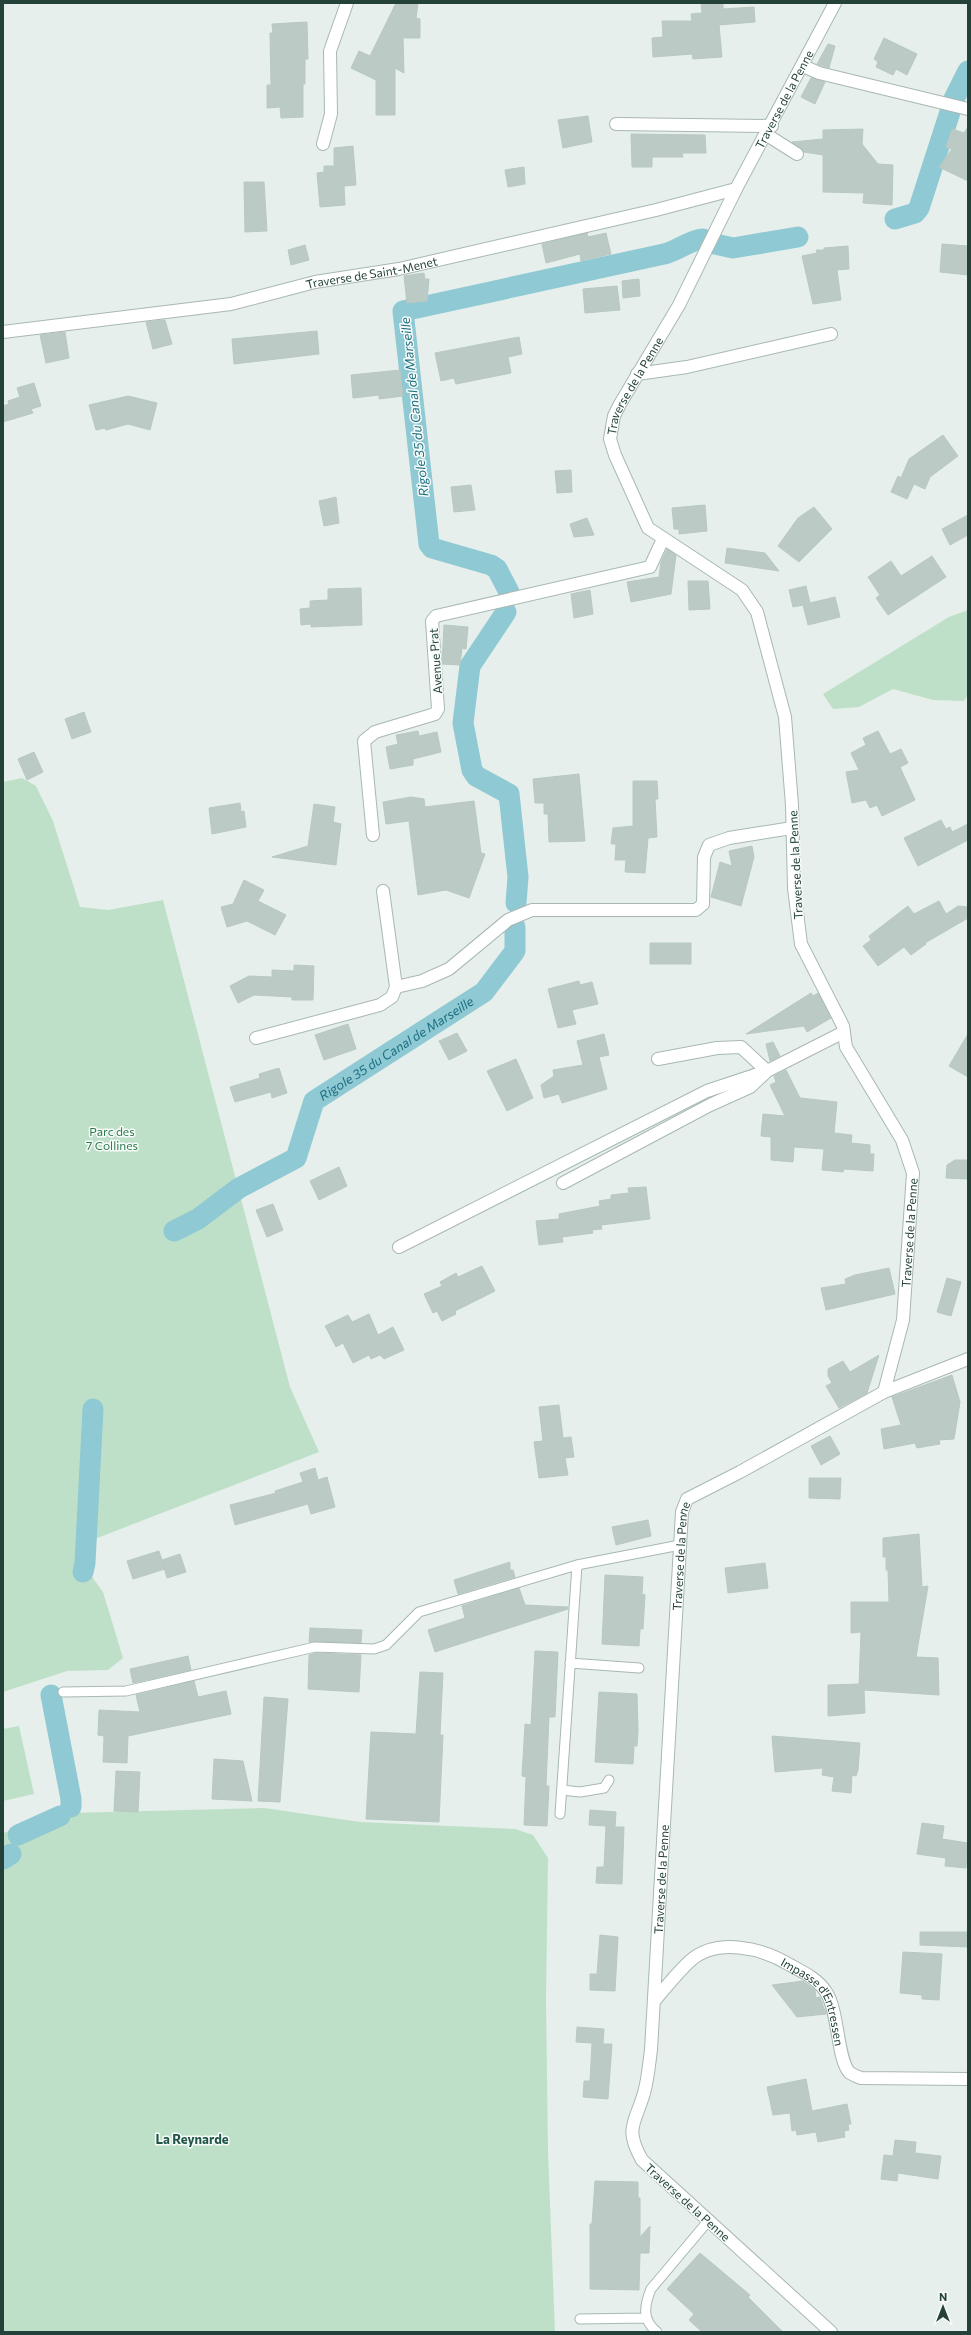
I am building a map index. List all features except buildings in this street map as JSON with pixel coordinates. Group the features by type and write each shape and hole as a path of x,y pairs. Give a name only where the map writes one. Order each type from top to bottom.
{"street":[{"path":"323,144 330,114 330,51 347,3"},
{"name":"Traverse de la Penne","path":"831,2332 642,2160 633,2145 633,2118 644,2093 651,2050 682,1512 687,1499 740,1472 884,1392 903,1320 913,1173 902,1140 846,1047 843,1026 801,944 794,888 786,717 757,612 742,590 648,528 615,455 610,439 614,416 679,305 736,190 769,131 835,3"},
{"path":"803,66 819,73 968,109"},
{"path":"616,124 769,131 797,154"},
{"name":"Traverse de Saint-Menet","path":"3,332 231,304 316,282 407,267 736,190"},
{"path":"638,374 687,367 831,334"},
{"name":"Avenue Prat","path":"373,835 364,741 375,732 435,714 438,709 432,622 436,616 650,567 663,539"},
{"path":"396,987 422,981 449,969 508,920 532,910 696,910 703,904 704,857 709,845 729,838 792,828"},
{"path":"256,1038 380,1005 392,997 396,987 383,891"},
{"path":"399,1247 707,1091 767,1071 844,1032"},
{"path":"658,1059 717,1048 741,1047 767,1071"},
{"path":"563,1183 710,1105 750,1087 767,1071"},
{"path":"884,1392 968,1359"},
{"name":"Impasse d'Entressen","path":"655,2000 690,1961 707,1952 724,1948 763,1952 779,1958 816,1980 826,1992 835,2013 844,2064 850,2073 861,2078 968,2079"}],"lane":[{"path":"63,1692 126,1691 315,1647 374,1649 386,1645 419,1612 577,1565 680,1545"},
{"path":"560,1814 577,1565"},
{"path":"570,1663 639,1668"},
{"path":"562,1790 595,1791 604,1788 609,1780"},
{"path":"657,2332 646,2318 646,2303 651,2289 709,2220"},
{"path":"580,2320 646,2318"}],"green space":[{"path":"968,610 968,695 964,701 933,700 893,689 859,707 833,709 823,694 949,617"},
{"name":"Parc des 7 Collines","path":"22,778 36,786 53,821 80,907 108,910 163,900 290,1387 319,1452 87,1542 80,1560 103,1592 123,1658 108,1670 67,1671 3,1692 3,782"},
{"path":"19,1726 34,1794 3,1801 3,1729"},
{"path":"264,1808 360,1822 515,1829 533,1835 548,1858 546,2000 548,2152 555,2332 3,2332 3,1833 67,1813"}],"waterway":[{"path":"954,99 968,71"},
{"path":"895,219 915,213 919,208 950,112"},
{"name":"Rigole 35 du Canal de Marseille","path":"715,244 733,248 798,237"},
{"name":"Rigole 35 du Canal de Marseille","path":"509,592 497,569 491,565 432,548 429,544 403,311 664,254 674,251 693,241 703,239"},
{"name":"Rigole 35 du Canal de Marseille","path":"506,612 470,666 463,723 472,770 476,776 509,794 518,877 516,903"},
{"name":"Rigole 35 du Canal de Marseille","path":"174,1231 198,1219 239,1188 296,1158 314,1101 484,992 515,951 515,927"},
{"name":"Rigole 35 du Canal de Marseille","path":"83,1572 85,1563 93,1409"},
{"name":"Rigole 35 du Canal de Marseille","path":"51,1695 71,1799 71,1807"},
{"name":"Rigole 35 du Canal de Marseille","path":"18,1835 60,1816"},
{"name":"Rigole 35 du Canal de Marseille","path":"3,1859 11,1854"}],"district":[{"name":"La Reynarde","path":"192,2139"}]}
